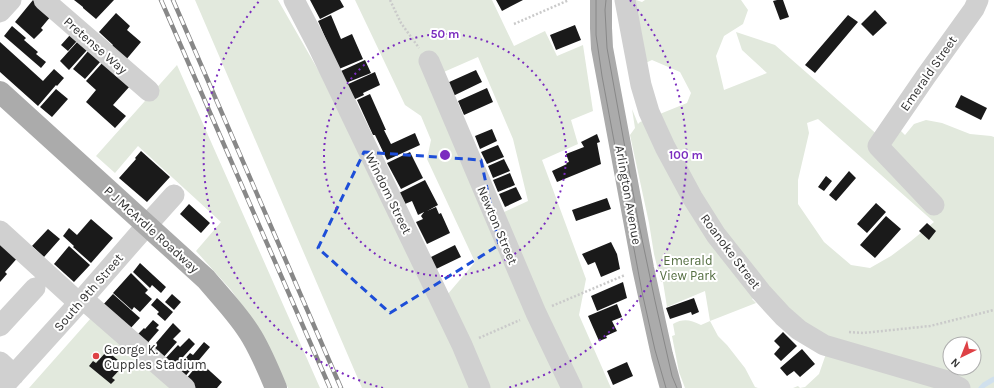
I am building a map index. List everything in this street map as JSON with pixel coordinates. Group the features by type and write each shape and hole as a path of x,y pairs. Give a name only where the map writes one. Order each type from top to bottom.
{"main road":[{"name":"Arlington Avenue","path":"601,0 602,48 643,268 662,355 671,388"},
{"name":"P J McArdle Roadway","path":"0,92 206,279 231,308 252,336 266,363 276,388"}],"street":[{"path":"0,12 11,0"},
{"name":"Pretense Way","path":"44,0 148,91"},
{"name":"Windom Street","path":"294,0 318,46 462,345 480,388"},
{"name":"Roanoke Street","path":"625,0 641,85 648,112 692,197 716,235 761,292 783,316 799,330 824,345 944,380 960,388"},
{"name":"Emerald Street","path":"934,205 878,146 974,9 978,0"},
{"name":"Newton Street","path":"429,61 536,313 572,388"},
{"name":"South 9th Street","path":"5,375 81,301 174,195"},
{"path":"0,231 185,388"},
{"path":"0,326 35,288"}],"path":[{"path":"390,0 401,24 429,61"},
{"path":"514,24 569,0"},
{"path":"849,332 863,333 930,326 994,310"}],"highlighted area":[{"path":"364,152 481,160 499,245 390,313 318,248"}],"green space":[{"path":"195,0 278,0 447,295 475,262 427,159 431,140 421,116 405,105 355,0 492,0 514,46 545,31 557,56 583,45 593,111 571,120 578,144 542,160 586,279 579,315 611,388 362,388","holes":["478,57 513,139 528,201 489,219 430,78"]},
{"path":"631,0 642,2 645,0 741,0 748,10 743,24 724,36 716,56 724,90 767,73 742,50 736,32 775,45 888,144 895,125 905,135 914,124 926,120 942,123 970,134 994,137 994,388 800,388 805,387 819,374 827,351 755,296 752,299 756,303 710,321 705,291 667,307 663,282 661,282 654,254 649,223 630,135 635,128 632,109 638,124 687,103 691,93 680,72 652,60 639,66","holes":["818,119 934,222 891,256 870,268 851,265 824,242 798,204 798,180 809,133 807,123"]},
{"path":"177,65 320,388 288,388 259,329 231,290 196,251 221,222 138,146 115,173 96,156"},
{"name":"George K. Cupples Stadium","path":"91,318 170,388 29,388"},
{"name":"Emerald View Park","path":"687,320 701,325 710,321 718,336 745,368 755,387 758,388 685,388 679,372 672,336 675,335 673,324"}],"building":[{"path":"33,0 51,16 41,28 43,30 34,39 15,22"},
{"path":"74,0 114,0 96,19"},
{"path":"310,0 340,0 344,7 320,19"},
{"path":"496,0 523,0 502,11"},
{"path":"783,0 789,17 780,20 773,1"},
{"path":"875,10 887,23 873,36 861,24"},
{"path":"116,13 130,26 127,30 141,42 125,61 110,48 113,45 99,32"},
{"path":"331,15 341,39 352,34 363,59 339,69 318,21"},
{"path":"848,15 858,22 815,73 805,65"},
{"path":"575,25 581,40 556,50 550,35"},
{"path":"12,26 26,38 24,40 38,52 36,54 46,62 41,68 4,36"},
{"path":"70,35 77,41 68,51 61,45"},
{"path":"78,41 88,49 69,70 60,61"},
{"path":"0,42 43,81 54,69 64,78 38,106 0,72"},
{"path":"89,50 101,61 85,79 73,69"},
{"path":"365,60 371,73 346,83 341,71"},
{"path":"103,62 130,86 113,105 126,116 115,128 86,102 96,90 86,81"},
{"path":"476,70 482,82 453,96 447,83"},
{"path":"375,72 380,85 363,93 364,95 353,100 346,85"},
{"path":"487,88 493,102 464,115 458,101"},
{"path":"56,89 68,99 52,117 40,107"},
{"path":"370,94 391,144 415,133 420,145 387,160 375,135 373,135 357,100"},
{"path":"961,95 987,108 981,120 955,107"},
{"path":"492,129 497,141 480,149 475,136"},
{"path":"597,134 600,142 597,143 601,164 557,182 552,171 569,162 566,154 584,147 581,142"},
{"path":"498,145 504,157 487,164 481,152"},
{"path":"141,151 170,177 147,202 119,178"},
{"path":"410,152 423,178 401,189 387,163"},
{"path":"504,159 510,171 493,178 488,166"},
{"path":"849,171 856,178 836,201 829,195"},
{"path":"510,173 515,185 498,192 493,180"},
{"path":"826,176 832,181 824,191 818,187"},
{"path":"425,180 438,205 427,211 436,207 439,214 441,213 450,233 427,244 416,222 423,219 421,216 424,212 418,215 412,201 405,204 399,193"},
{"path":"516,187 522,199 505,207 499,194"},
{"path":"607,198 611,209 576,221 572,210"},
{"path":"876,203 886,212 867,233 857,224"},
{"path":"189,204 210,223 201,233 180,214"},
{"path":"886,216 901,229 875,258 860,245"},
{"path":"91,219 113,238 91,263 63,236 69,228 77,235"},
{"path":"927,223 936,231 929,240 919,231"},
{"path":"48,229 60,239 44,257 32,246"},
{"path":"0,238 20,255 5,272 7,274 0,282"},
{"path":"611,242 617,254 620,269 601,277 595,262 588,265 582,254"},
{"path":"455,245 461,257 434,270 429,258"},
{"path":"69,246 90,265 74,282 54,264"},
{"path":"140,263 166,287 161,293 152,285 150,288 133,272"},
{"path":"131,273 148,290 145,293 152,299 140,312 134,307 132,310 113,293"},
{"path":"623,282 627,298 597,311 591,296"},
{"path":"113,294 140,318 128,331 101,307"},
{"path":"172,294 181,302 174,310 165,302"},
{"path":"157,298 173,312 165,321 157,314 159,312 151,305"},
{"path":"694,298 699,312 692,315 691,312 670,319 666,308"},
{"path":"617,304 622,317 612,321 617,331 606,336 607,338 599,341 588,316"},
{"path":"153,320 159,325 156,328 159,330 145,346 135,337"},
{"path":"173,323 181,331 173,339 177,342 161,360 150,350"},
{"path":"783,332 797,346 781,361 774,354 780,347 774,341"},
{"path":"189,338 195,344 172,369 163,361 178,345 180,347"},
{"path":"204,342 210,347 183,379 174,371 190,353 193,355"},
{"path":"802,349 815,364 800,377 794,371 787,376 780,368"},
{"path":"107,351 124,365 112,378 115,380 111,384 89,366 93,361 96,363"},
{"path":"200,362 222,382 217,388 194,388 185,380"},
{"path":"627,362 633,376 613,385 607,371"}],"waterway":[{"path":"981,388 994,379"}],"tram line":[{"path":"596,0 596,35 602,76 642,292 655,350 666,388"},
{"path":"606,0 605,10 607,48 638,220 672,376 677,388"}],"railway":[{"path":"161,0 330,388"},
{"path":"173,0 341,388"}],"place":[{"name":"George K. Cupples Stadium","path":"96,356"}]}
